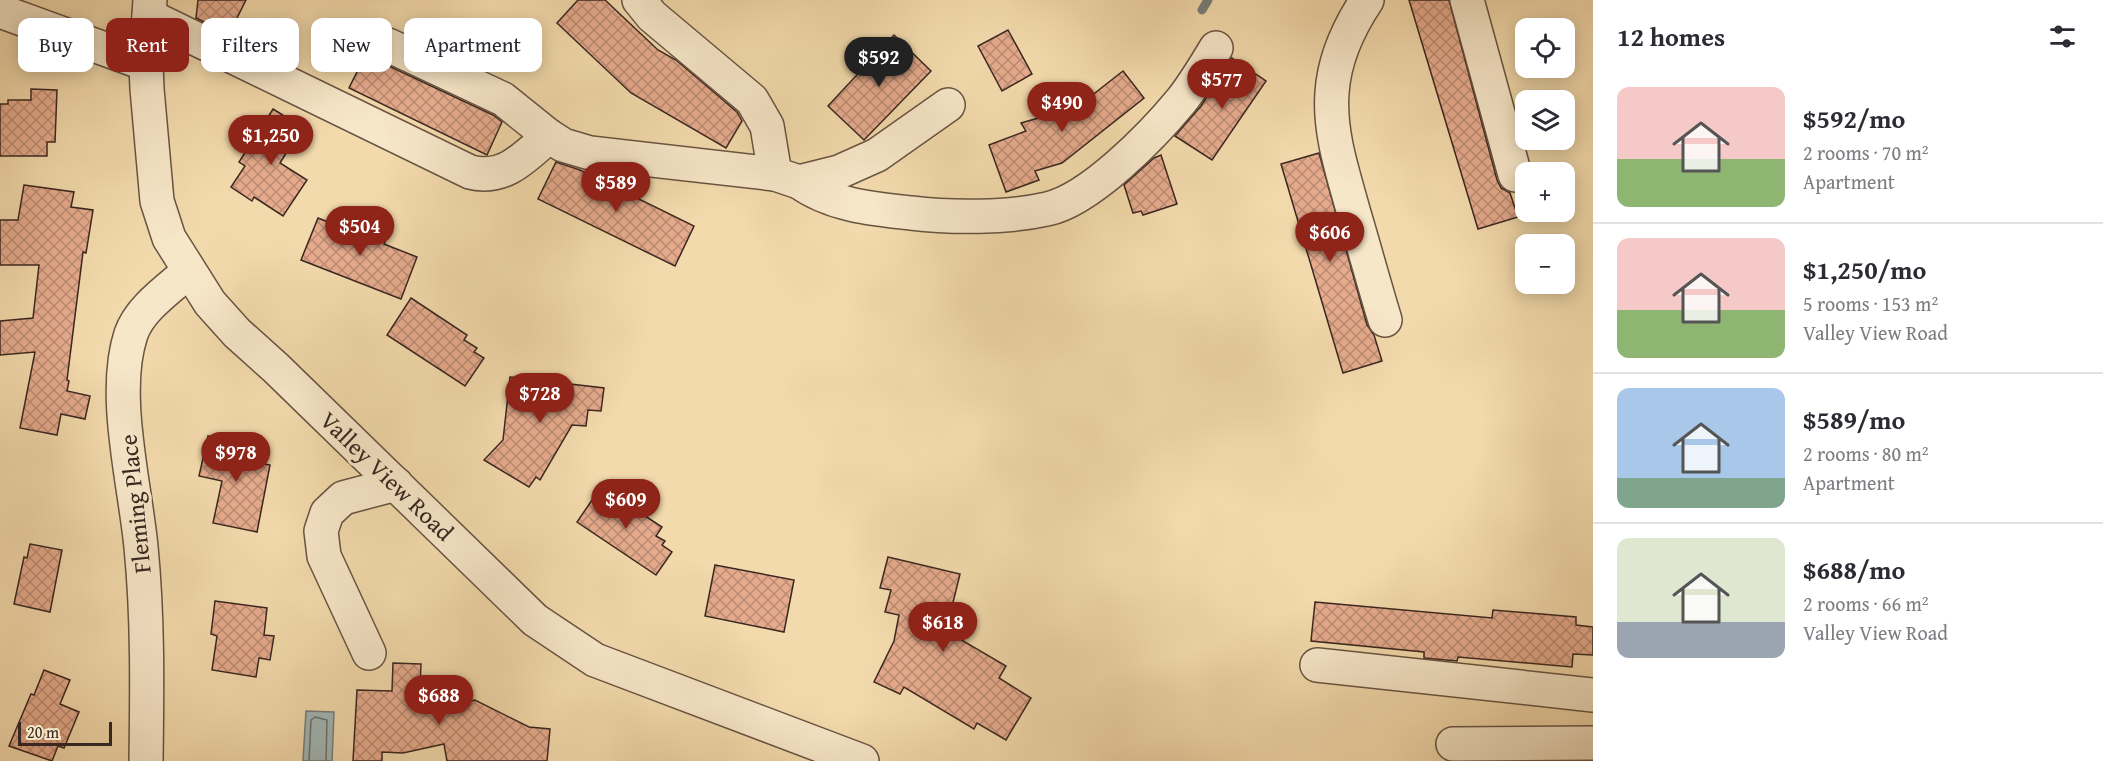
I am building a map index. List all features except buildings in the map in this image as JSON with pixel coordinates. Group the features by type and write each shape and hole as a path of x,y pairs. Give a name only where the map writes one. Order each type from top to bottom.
{"street":[{"path":"639,0 652,16 752,100 767,126 787,178 816,194 866,208 926,215 993,214 1048,209 1089,188 1135,150 1181,100 1216,48"},
{"path":"1367,0 1354,19 1339,56 1332,93 1333,128 1343,174 1385,320"},
{"path":"1467,0 1515,175"},
{"path":"149,8 470,172 492,175 506,171 521,162 549,136"},
{"path":"0,11 106,49"},
{"path":"392,47 503,99 563,145 590,153 787,178 839,172 877,155 948,105"},
{"name":"Valley View Road","path":"147,72 157,201 169,238 210,303 237,333 396,484 534,620 596,660 862,761"},
{"name":"Fleming Place","path":"146,761 147,627 125,413 124,360 132,332 146,309 189,271"},
{"path":"369,653 324,556 321,531 327,513 343,498 396,484"},
{"path":"1317,665 1593,695"},
{"path":"1453,744 1593,743"}],"water":[{"path":"306,711 334,712 332,761 303,761"}],"waterway":[{"path":"1202,10 1208,0"}]}
